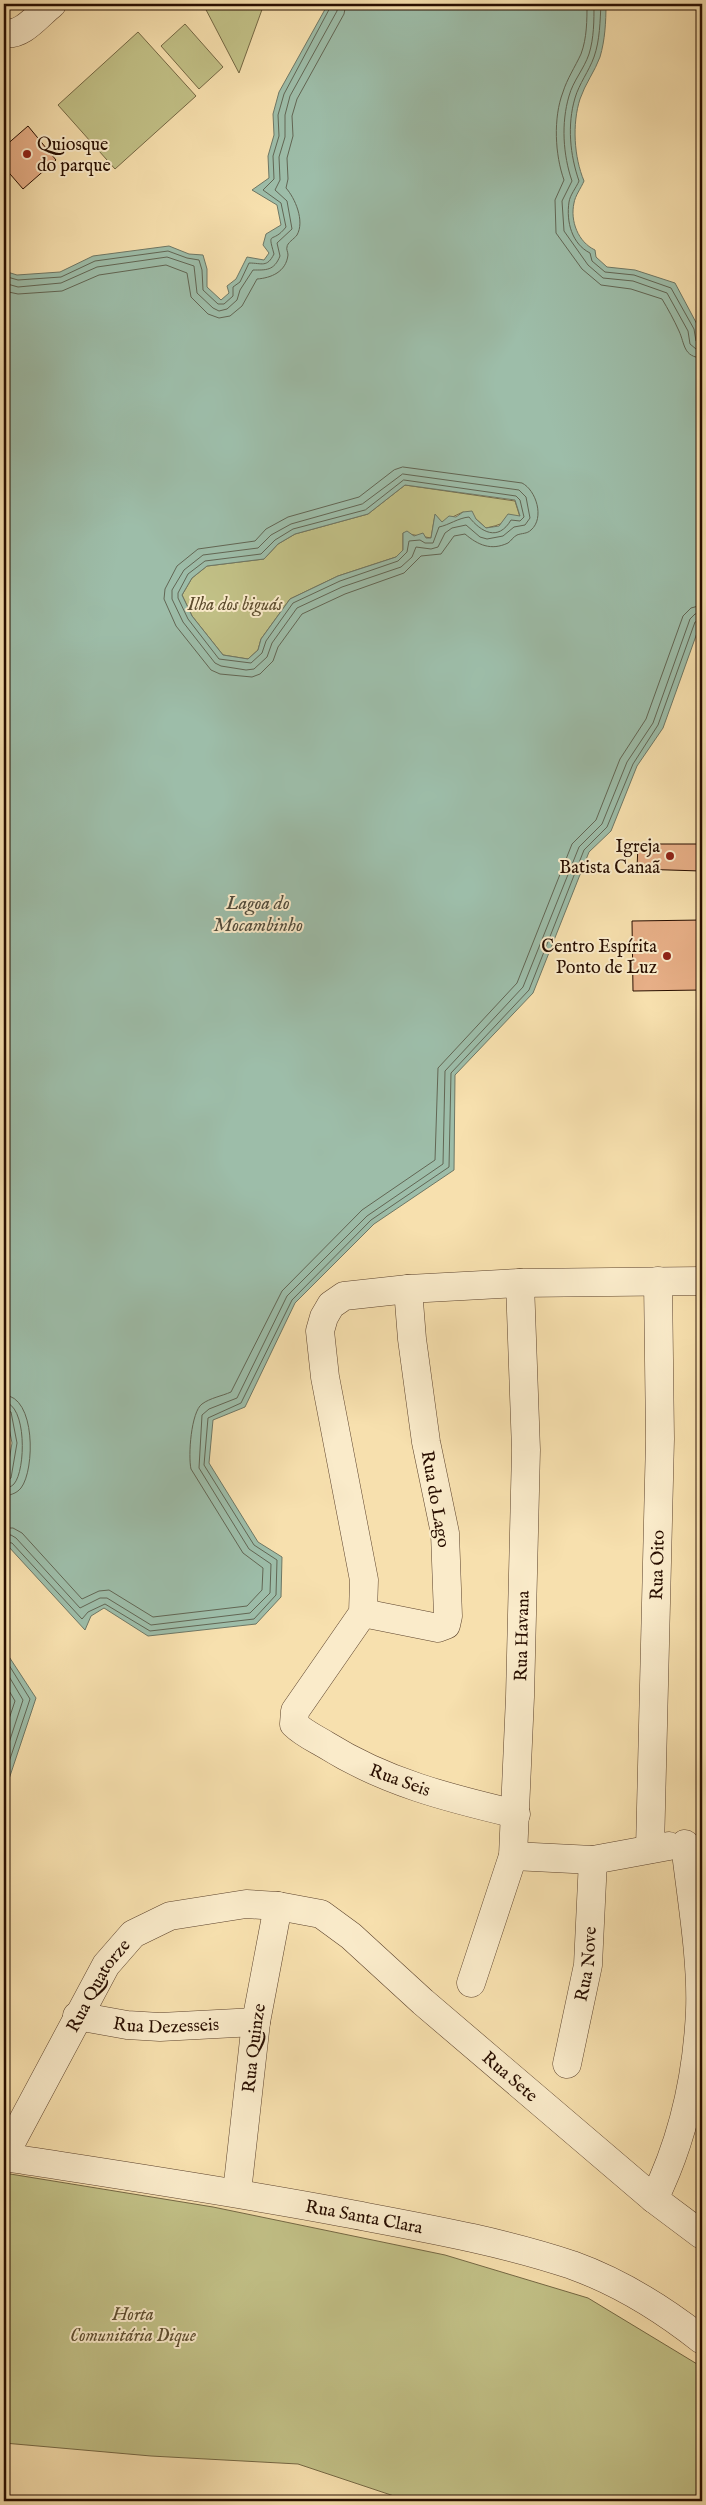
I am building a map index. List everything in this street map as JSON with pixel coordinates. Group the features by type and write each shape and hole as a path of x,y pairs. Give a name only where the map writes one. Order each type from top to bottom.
{"street":[{"path":"4,32 12,34 21,31 52,4"},
{"name":"Rua Oito","path":"650,1849 660,1439 658,1281"},
{"path":"363,1613 364,1580 325,1377 320,1331 324,1317 331,1305 344,1296 408,1289 520,1283 702,1281"},
{"name":"Rua Havana","path":"471,1983 513,1856 516,1814 526,1450 520,1283"},
{"name":"Rua do Lago","path":"363,1613 438,1628 446,1625 448,1616 445,1532 426,1442 412,1339 408,1289"},
{"name":"Rua Seis","path":"363,1613 295,1711 294,1724 356,1764 389,1778 419,1790 516,1814"},
{"path":"513,1856 593,1860 694,1843 695,1929 700,2010 684,2124 670,2166 654,2199"},
{"name":"Rua Nove","path":"567,2064 588,1965 593,1860"},
{"name":"Rua Quatorze","path":"4,2157 77,2016 106,1965 134,1934 170,1916 246,1904 278,1906 321,1914"},
{"name":"Rua Quinze","path":"237,2192 256,2022 278,1906"},
{"name":"Rua Sete","path":"321,1914 351,1936 423,2002 654,2199 702,2236"},
{"name":"Rua Dezesseis","path":"77,2016 127,2025 160,2027 256,2022"},
{"name":"Rua Santa Clara","path":"4,2157 237,2192 497,2244 573,2266 623,2288 670,2315 702,2340"}],"green space":[{"path":"203,4 264,4 239,73"},
{"path":"185,24 223,67 199,89 161,46"},
{"path":"138,32 196,96 115,169 58,105"},
{"name":"Ilha dos biguás","path":"405,485 515,501 520,517 486,528 476,519 463,512 442,522 435,515 431,538 403,533 403,550 396,557 338,576 290,599 261,639 258,650 248,659 223,655 192,616 182,595 192,578 207,566 264,559 278,544 295,534 368,514"},
{"name":"Horta Comunitária Dique","path":"4,2173 213,2207 445,2255 588,2298 702,2367 702,2501 409,2501 298,2464 151,2456 4,2443"}],"water":[{"name":"Lagoa do Mocambinho","path":"328,4 606,4 602,51 582,93 577,109 576,151 584,181 575,200 573,210 574,224 584,242 595,250 596,257 607,267 635,270 675,283 699,328 702,369 702,619 663,728 637,766 611,831 589,852 533,993 455,1075 454,1170 374,1224 295,1303 245,1407 213,1420 209,1463 258,1542 282,1557 281,1597 256,1624 148,1636 104,1608 91,1616 85,1630 8,1546 4,1549 4,1490 12,1443 4,1402 4,271 17,275 60,272 93,256 169,246 189,254 203,255 207,269 207,287 221,300 229,293 227,286 236,279 247,257 264,260 269,253 263,245 266,234 281,225 277,205 252,190 269,178 268,156 274,135 273,114 279,92","holes":["405,485 515,500 520,516 508,514 499,526 486,528 476,519 472,511 463,512 456,517 449,516 442,522 435,514 431,538 426,538 423,533 414,536 407,531 403,533 403,550 396,557 338,576 290,599 261,639 258,650 248,659 223,655 192,616 182,595 192,578 207,566 264,559 278,544 295,534 368,514"]},
{"path":"4,1649 36,1698 8,1782 4,1783"}],"building":[{"name":"Quiosque do parque","path":"28,126 56,160 23,189 4,167 4,147"},
{"name":"Igreja Batista Canaã","path":"638,844 702,844 702,879 701,871 637,869"},
{"name":"Centro Espírita Ponto de Luz","path":"702,920 702,990 633,991 632,921"}],"place":[{"name":"Quiosque do parque","path":"27,154"},
{"name":"Igreja Batista Canaã","path":"670,856"},
{"name":"Centro Espírita Ponto de Luz","path":"667,956"}]}
